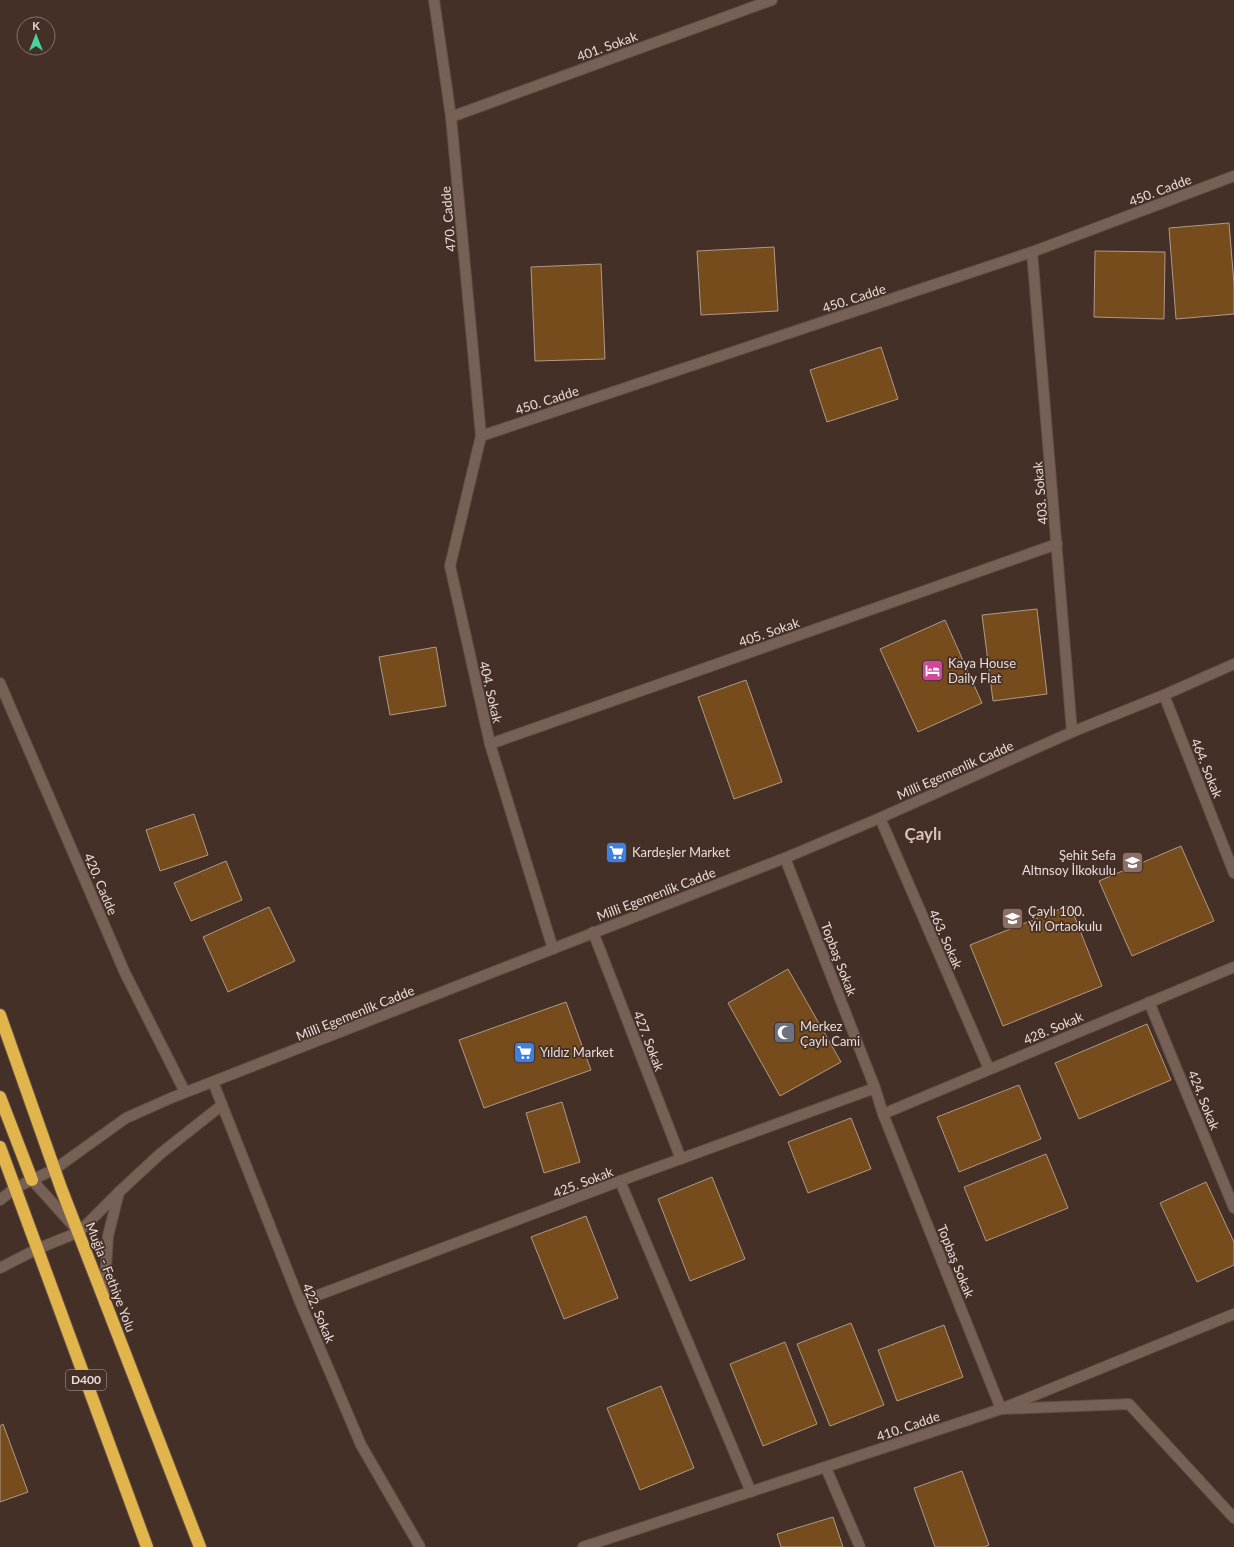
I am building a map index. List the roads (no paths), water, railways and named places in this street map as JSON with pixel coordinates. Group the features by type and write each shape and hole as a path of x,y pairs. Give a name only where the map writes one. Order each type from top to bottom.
{"highway":[{"name":"Muğla - Fethiye Yolu","path":"0,1015 55,1169 200,1547"},
{"path":"0,1097 32,1180"},
{"name":"D400","path":"0,1147 147,1547"}],"street":[{"name":"470. Cadde","path":"434,0 452,116 480,436"},
{"name":"401. Sokak","path":"452,116 772,0"},
{"name":"450. Cadde","path":"480,436 1032,252 1234,176"},
{"name":"403. Sokak","path":"1032,252 1072,732"},
{"name":"404. Sokak","path":"480,436 450,566 490,744 553,949"},
{"name":"405. Sokak","path":"490,744 1057,544"},
{"name":"Milli Egemenlik Cadde","path":"0,1200 15,1188 55,1169 126,1118 185,1092 785,858 880,818 1072,732 1164,695 1234,664"},
{"name":"420. Cadde","path":"0,683 125,973 185,1092"},
{"name":"464. Sokak","path":"1164,695 1234,873"},
{"name":"463. Sokak","path":"880,818 989,1069"},
{"name":"Topbaş Sokak","path":"785,858 875,1088 883,1114 1001,1409"},
{"name":"427. Sokak","path":"594,932 681,1159"},
{"name":"428. Sokak","path":"883,1114 1234,967"},
{"name":"424. Sokak","path":"1149,1002 1234,1208"},
{"name":"422. Sokak","path":"213,1082 300,1302 361,1445 420,1547"},
{"name":"425. Sokak","path":"300,1302 875,1088"},
{"path":"0,1268 37,1249 79,1232 160,1154 222,1105"},
{"path":"32,1180 79,1232"},
{"path":"620,1182 752,1492"},
{"path":"104,1297 108,1236 119,1192"},
{"name":"410. Cadde","path":"583,1547 1001,1409 1234,1314"},
{"path":"1001,1409 1129,1404 1234,1518"},
{"path":"826,1468 860,1547"}],"place":[{"name":"Kaya House Daily Flat","path":"932,670"},
{"name":"Kardeşler Market","path":"616,852"},
{"name":"Şehit Sefa Altınsoy İlkokulu","path":"1132,862"},
{"name":"Çaylı 100. Yıl Ortaokulu","path":"1012,918"},
{"name":"Merkez Çaylı Cami","path":"784,1033"},
{"name":"Yıldız Market","path":"524,1052"}],"district":[{"name":"Çaylı","path":"923,834"}]}
